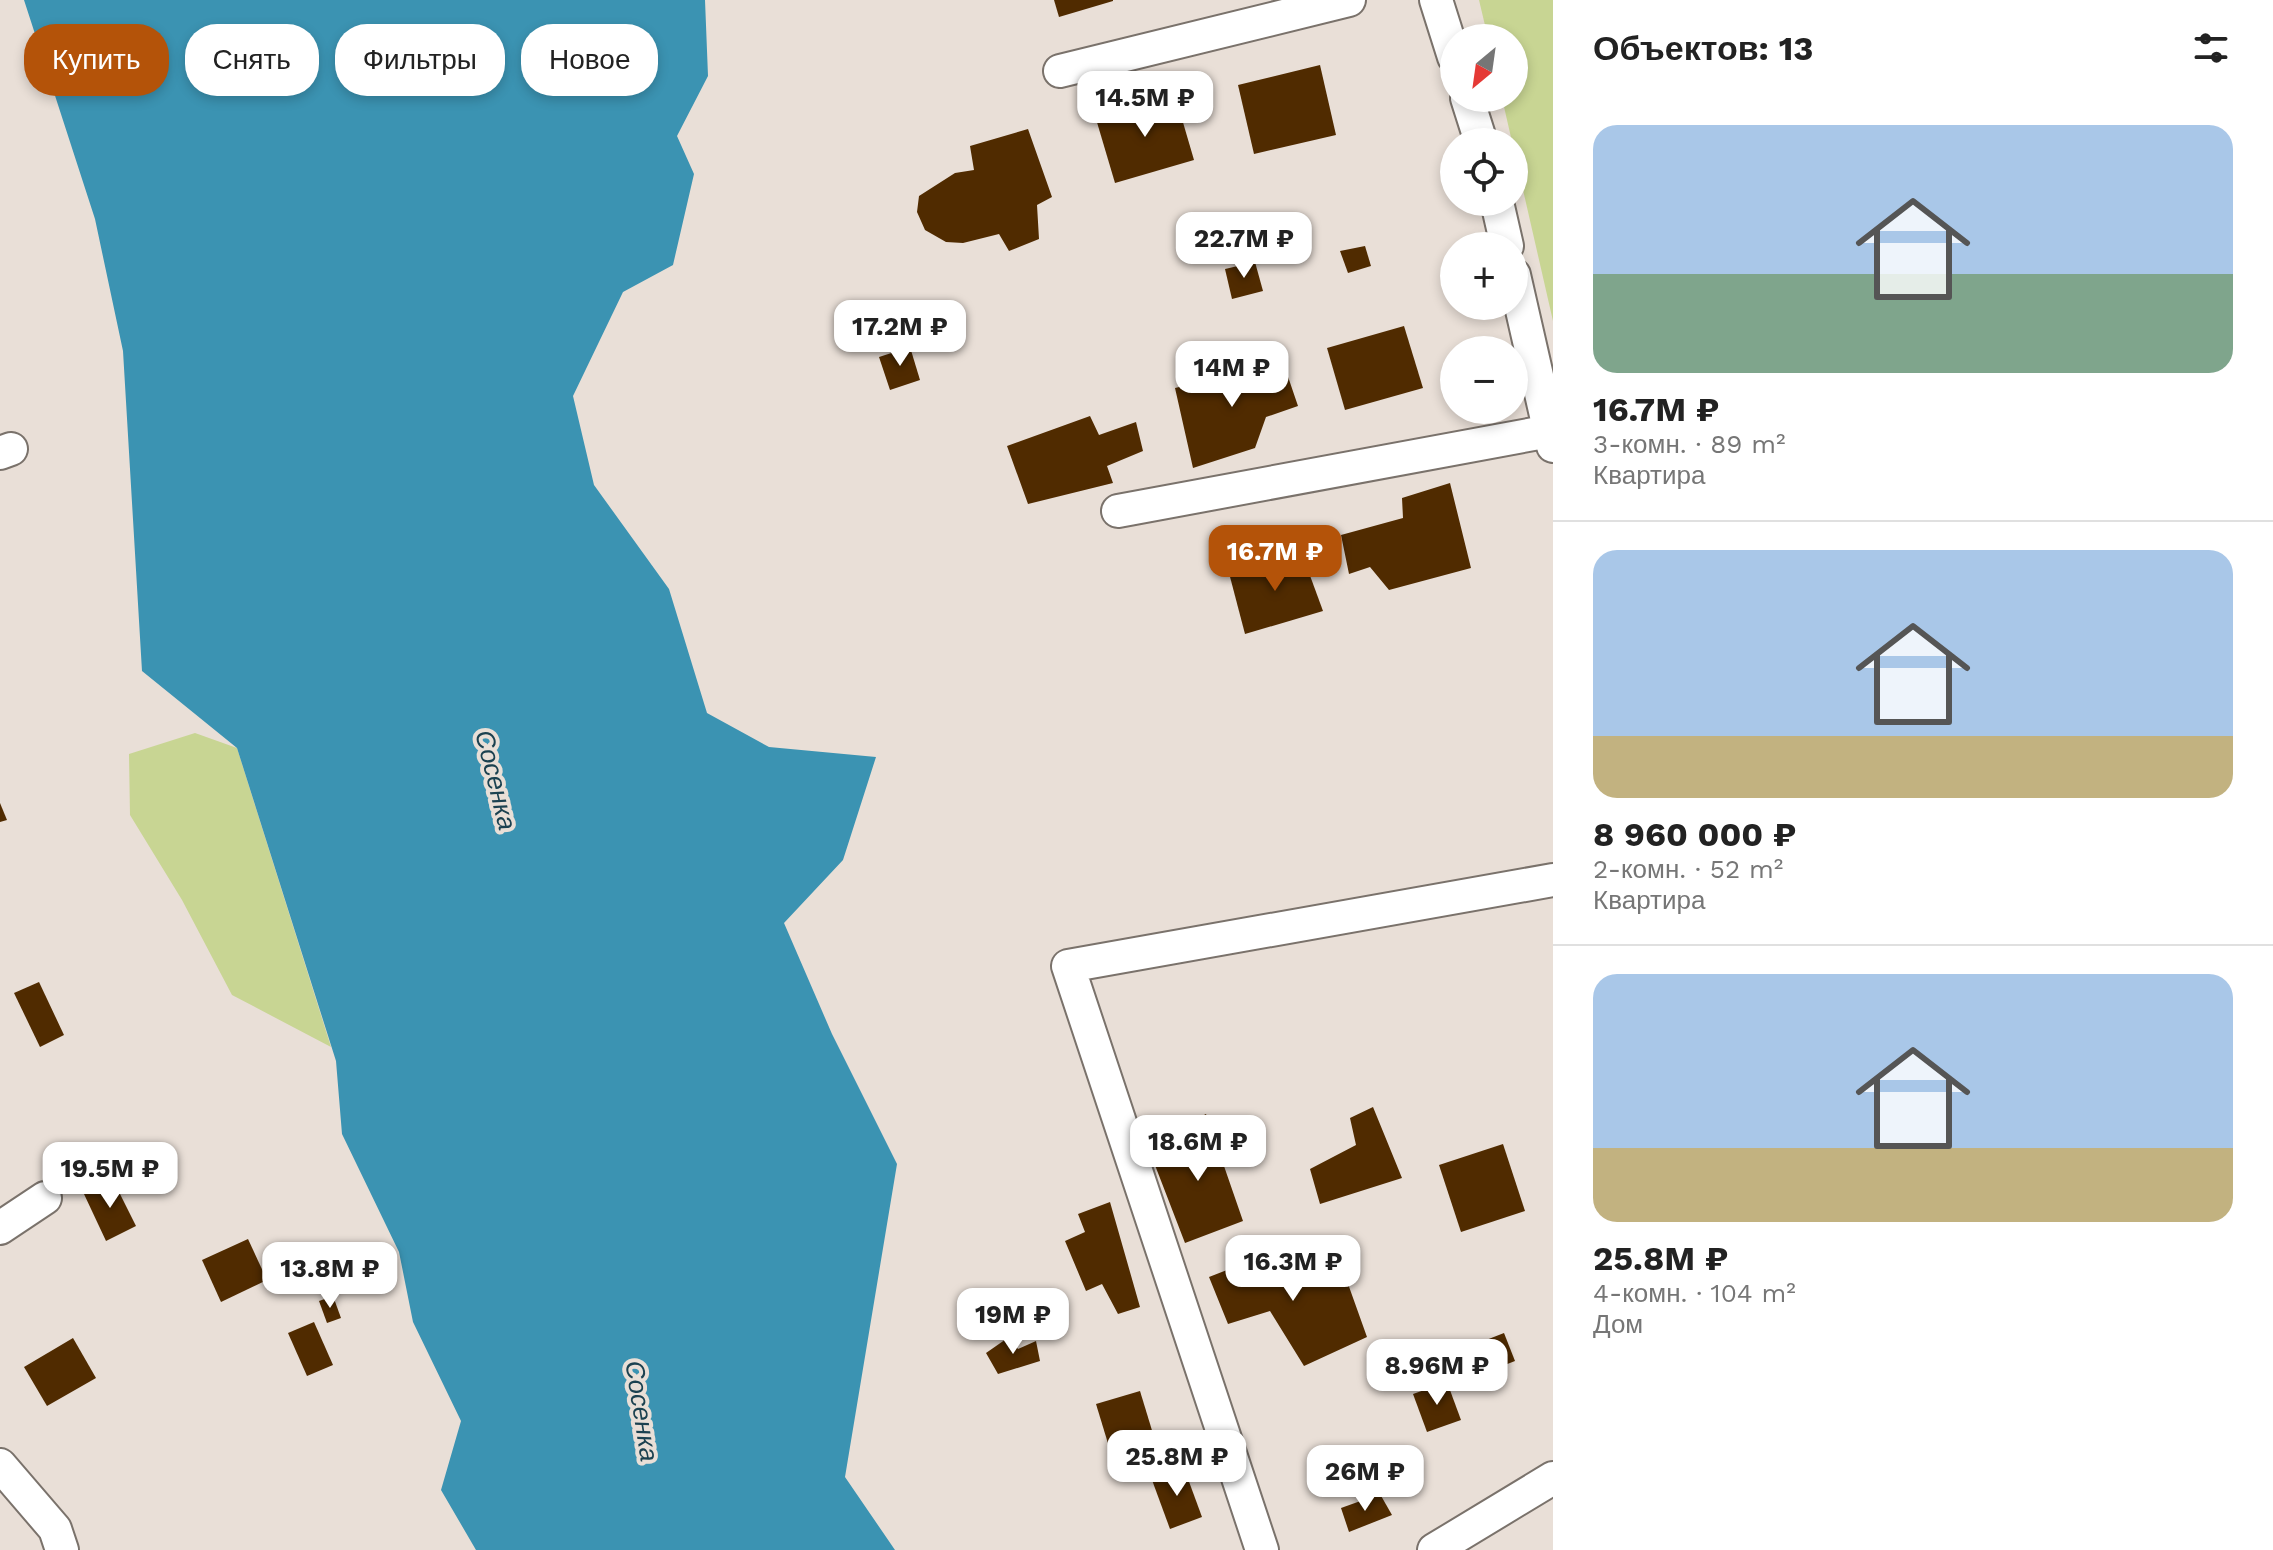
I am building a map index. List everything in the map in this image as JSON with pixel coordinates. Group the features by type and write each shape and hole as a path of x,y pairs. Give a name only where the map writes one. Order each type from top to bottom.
{"street":[{"path":"1060,71 1349,0"},
{"path":"1436,0 1444,24"},
{"path":"1118,511 1551,438 1524,320"},
{"path":"1262,1550 1068,966 1553,880"},
{"path":"0,1228 45,1198"},
{"path":"0,1465 55,1529 62,1550"},
{"path":"1434,1550 1553,1478"}],"green space":[{"path":"1479,0 1553,0 1553,321 1528,212 1528,128 1509,128 1505,112 1528,112 1528,24 1485,24"},
{"path":"195,733 237,748 331,1047 232,995 182,900 130,815 129,754"}],"water":[{"name":"Сосенка","path":"24,0 705,0 708,76 677,136 694,174 673,265 623,292 573,396 594,485 669,589 707,713 769,747 876,757 843,860 784,923 832,1034 897,1164 845,1477 895,1550 476,1550 441,1490 461,1421 413,1322 399,1252 342,1134 336,1061 237,748 142,671 123,351 95,219 55,96 169,96 169,24 32,24"}],"building":[{"path":"1054,0 1113,0 1113,1 1059,17"},
{"path":"1320,65 1336,135 1254,154 1238,85"},
{"path":"1175,95 1194,160 1115,183 1096,119"},
{"path":"1028,129 1052,197 1037,205 1039,239 1009,251 999,234 963,243 946,242 925,230 917,212 919,196 955,173 974,170 970,146"},
{"path":"1365,246 1371,266 1348,273 1340,251"},
{"path":"1255,262 1263,291 1232,299 1225,269"},
{"path":"1404,326 1423,388 1345,410 1327,348"},
{"path":"910,347 920,380 890,390 879,357"},
{"path":"1235,357 1241,374 1283,362 1298,406 1266,417 1255,448 1193,468 1175,388 1209,380 1208,368"},
{"path":"1090,416 1099,435 1136,422 1143,451 1107,466 1113,483 1028,504 1007,446"},
{"path":"1450,483 1471,568 1389,590 1370,567 1349,574 1341,535 1403,518 1402,498"},
{"path":"1301,551 1323,611 1245,634 1229,573"},
{"path":"0,803 7,820 0,822"},
{"path":"39,982 64,1035 40,1047 14,993"},
{"path":"1373,1107 1402,1178 1320,1204 1310,1169 1356,1145 1350,1118"},
{"path":"1206,1114 1243,1221 1185,1243 1153,1160 1178,1150 1174,1130"},
{"path":"1503,1144 1525,1211 1461,1232 1439,1165"},
{"path":"113,1180 136,1226 106,1241 84,1194"},
{"path":"1110,1202 1140,1307 1118,1314 1102,1284 1086,1291 1065,1241 1085,1232 1078,1214"},
{"path":"248,1239 267,1280 221,1302 202,1260"},
{"path":"1286,1247 1308,1279 1342,1267 1367,1337 1304,1366 1270,1311 1228,1324 1209,1277"},
{"path":"333,1296 341,1318 327,1323 319,1301"},
{"path":"314,1322 333,1365 307,1376 288,1333"},
{"path":"1504,1333 1515,1361 1492,1370 1481,1342"},
{"path":"1009,1337 1018,1349 1036,1341 1040,1361 998,1374 986,1353"},
{"path":"73,1338 96,1378 47,1406 24,1367"},
{"path":"1447,1382 1461,1420 1427,1432 1413,1394"},
{"path":"1140,1391 1161,1460 1117,1473 1096,1404"},
{"path":"1184,1468 1202,1517 1170,1529 1152,1480"},
{"path":"1380,1494 1392,1515 1349,1532 1341,1508"}]}
